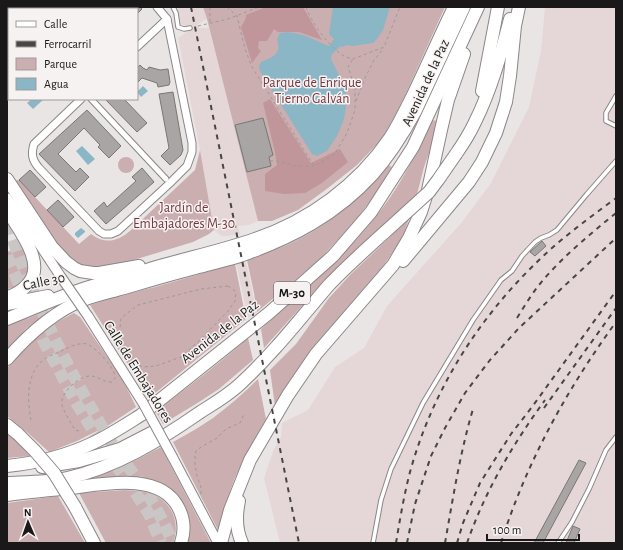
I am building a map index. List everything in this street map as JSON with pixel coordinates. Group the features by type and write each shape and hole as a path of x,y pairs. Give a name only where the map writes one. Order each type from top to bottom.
{"highway":[{"name":"Avenida de la Paz","path":"86,288 256,239 287,226 330,201 347,187 377,156 391,137 421,78 454,7"},
{"path":"7,359 39,327 54,316 83,300 239,256 293,234 309,226 334,209 362,186 374,173 406,128 464,7"},
{"name":"Avenida de la Paz","path":"7,466 30,463 66,454 92,443 141,415 269,313 333,256 371,212 413,147 478,7"},
{"path":"218,540 242,478 256,449 288,395 316,354 393,265 409,238 421,212 428,190 448,100 461,61 484,7"},
{"path":"456,154 480,98 498,7"},
{"path":"7,483 66,478 91,471 120,460 171,432 238,386 273,351 329,286 356,258 428,192 438,180 465,142 484,102 500,57 512,7"},
{"path":"316,354 342,332 469,182 482,162 496,133 506,102 515,26 519,7"},
{"path":"7,178 52,247 74,268 80,271 93,273 131,266 161,266"},
{"path":"7,210 30,248 34,259 34,270 30,281 22,291 7,297"},
{"path":"7,319 86,288"},
{"name":"Calle 30","path":"7,304 86,288"},
{"path":"7,470 34,468 79,461 120,449 217,401"},
{"path":"7,425 35,450 54,473 75,507 94,543"},
{"path":"242,478 242,489 236,516 242,543"},
{"path":"7,495 111,484 132,483 152,487 169,496 177,505 183,523 183,536 181,543"},
{"path":"88,531 99,543"}],"main road":[{"name":"Calle de Embajadores","path":"7,190 24,221"},
{"name":"Calle de Embajadores","path":"7,198 88,316 143,403 218,540"}],"street":[{"path":"80,100 34,144 32,158 39,168 99,231 104,234 111,234 122,228 187,166 192,152 192,143 167,18 159,8"},
{"path":"138,46 167,18"},
{"path":"92,100 166,179"}],"lane":[{"path":"173,7 176,13 178,27 184,29 190,28"},
{"path":"616,96 606,113 606,121 616,126"},
{"path":"373,543 381,500 391,469 423,403 473,320 501,280 512,270 522,256 535,242 557,230 586,194 616,162"},
{"path":"558,543 572,522 589,489 606,450 616,437"}],"path":[{"path":"210,7 210,23"},
{"path":"226,7 237,16 245,49 252,68 314,166"},
{"path":"198,26 237,16 259,7"},
{"path":"306,7 308,14 325,38 342,55 352,59 384,47"},
{"path":"355,104 362,84 374,60 384,47 400,7"},
{"path":"270,161 282,161 298,166 314,166 334,155 347,133 355,110 355,87 348,67 352,59"},
{"path":"228,286 236,292 235,301 228,311 181,357 156,366 142,367 123,348 119,338 121,318 138,305 201,288 228,286"},
{"path":"30,420 28,408 29,395 31,378 34,370 46,358 74,345 86,344 96,350 104,358 115,375 112,382 108,382 91,375 79,379 62,397 61,404 75,430 81,430"},
{"path":"200,497 202,487 197,476 195,465 196,451 217,438 226,429 240,423 244,414"}],"shaded area":[{"path":"177,7 203,7 207,19 198,24 199,28 209,28 258,221 249,225 238,226 240,234 222,236 214,230 178,38 190,30 189,26 180,24"},
{"path":"266,7 303,7 322,40 299,32 278,32 274,29 267,41 259,41 258,48 261,51 252,63 241,27 246,15"},
{"path":"545,7 616,7 616,543 280,543 264,478 274,449 281,437 282,423 308,410 335,367 364,348 387,306 462,222 491,183 529,107 541,51"},
{"path":"270,99 311,163 340,149 348,162 322,183 305,193 284,194 265,191 265,174 277,165 263,103"},
{"path":"245,259 257,313 248,318 236,263"}],"green space":[{"name":"Parque de Enrique Tierno Galván","path":"203,7 445,7 398,111 382,139 357,165 298,210 272,221 258,221"},
{"path":"432,120 438,121 416,198 345,260 264,348 261,329 345,252 375,218 401,180"},
{"name":"Jardín de Embajadores M-30","path":"200,150 214,230 193,242 104,269 74,264 55,244 13,181 19,180 79,244 91,234 101,240 106,241 121,237 130,231 195,170"},
{"path":"126,157 133,162 134,165 129,172 126,173 119,168 118,165 123,158"},
{"path":"388,165 392,167 374,196 353,224 318,261 257,312 247,260 297,240 326,223 353,202"},
{"path":"409,219 402,238 384,265 362,295 330,329 305,361 275,406 270,370 296,344 329,298 351,274"},
{"path":"23,246 28,254 29,271 25,279 16,288 7,289 7,252"},
{"path":"235,264 246,319 154,394 150,399 90,305"},
{"path":"46,310 47,313 27,328 7,350 7,325"},
{"path":"74,313 80,317 123,380 136,407 109,425 77,441 49,452 7,416 7,368 34,339 59,321"},
{"path":"248,338 253,360 219,389 163,424 156,412"},
{"path":"258,379 266,419 234,480 218,530 173,442 213,418"},
{"path":"7,433 16,441 30,456 7,458"},
{"path":"161,447 211,543 188,543 190,523 188,514 176,493 166,485 155,480 129,477 90,480 90,477 113,470"},
{"path":"126,490 143,491 161,499 167,504 176,526 173,543 106,543 79,493"},
{"path":"58,496 85,543 7,543 7,503"}],"water":[{"path":"333,7 390,7 383,30 373,43 341,46 331,57 344,85 346,107 344,119 337,136 327,151 317,156 312,154 260,71 259,66 261,62 273,56 277,52 277,39 280,33 292,32 329,46 334,39 329,34"},
{"path":"143,86 148,91 141,97 138,91"},
{"path":"31,100 43,100 33,109 27,103"},
{"path":"82,146 95,159 88,165 76,151"},
{"path":"81,228 85,232 78,238 75,233"}],"building":[{"path":"127,7 140,7 142,9 138,13 138,8"},
{"path":"140,65 147,70 149,67 160,70 168,69 169,85 158,87 157,83 142,78 138,82 138,67"},
{"path":"8,67 7,81 7,68"},
{"path":"173,92 183,150 181,155 170,165 161,156 169,148 159,94"},
{"path":"106,100 125,100 147,123 137,132"},
{"path":"87,110 121,146 109,158 98,147 100,145 84,128 58,154 76,172 80,168 89,177 75,191 39,154"},
{"path":"263,118 273,155 269,157 271,166 247,172 235,125"},
{"path":"142,168 154,182 106,224 94,211 104,202 107,207 136,181 132,177"},
{"path":"30,170 46,187 35,197 19,180"},
{"path":"58,200 74,217 63,227 47,210"},
{"path":"542,241 546,246 535,256 530,252"},
{"path":"579,460 586,463 543,543 534,543"},
{"path":"573,526 580,529 574,543 566,543"}],"tunnel":[{"path":"7,223 39,306 65,359 108,437 151,500 173,543"},
{"path":"7,256 43,340 77,404 103,447 149,514 161,543"}],"railway":[{"path":"191,7 299,543"},
{"path":"396,543 402,507 419,442 444,386 459,359 495,308 536,263 564,237 616,198"},
{"path":"517,318 536,289 557,265 616,213"},
{"path":"407,543 415,504 431,456 465,393 490,360 519,328 616,238"},
{"path":"457,543 463,523 480,483 511,434 616,291"},
{"path":"544,408 616,308"},
{"path":"501,543 511,513 535,456 565,400 598,347 616,322"},
{"path":"467,543 482,505 501,468 545,400"},
{"path":"445,543 454,492 473,409"}]}
